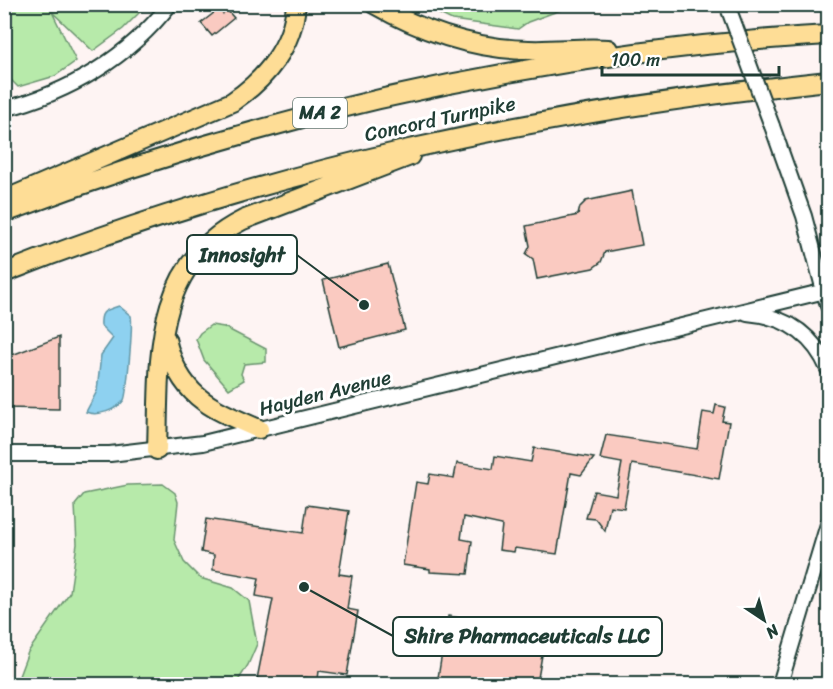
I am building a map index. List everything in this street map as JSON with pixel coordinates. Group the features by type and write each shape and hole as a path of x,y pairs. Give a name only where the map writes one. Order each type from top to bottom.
{"highway":[{"path":"4,200 213,112 241,96 262,78 277,58 293,23 296,4"},
{"path":"374,4 426,29 495,47 540,51 582,47 646,52"},
{"name":"Concord Turnpike","path":"4,213 144,164 320,113 477,78 646,52 828,35"},
{"name":"Concord Turnpike","path":"4,273 94,239 226,197 339,165 448,139 632,105 828,81"},
{"path":"157,450 160,349 169,304 182,275 198,252 218,234 256,214 389,166 448,139"},
{"path":"165,331 174,365 192,392 217,411 259,429"}],"street":[{"path":"4,109 54,93 96,70 133,43 170,4"},
{"path":"728,7 804,216 828,306"},
{"name":"Hayden Avenue","path":"4,454 78,456 157,450 259,429 825,291"},
{"path":"733,313 768,316 790,324 811,340 828,369"},
{"path":"780,684 828,524"}],"green space":[{"path":"5,4 147,5 123,29 93,51 52,12 76,61 55,76 18,87 5,74"},
{"path":"421,5 574,5 528,22 518,29 452,20"},
{"path":"211,325 224,327 266,349 266,362 244,364 241,374 244,380 229,389 204,360 196,339"},
{"path":"163,484 175,493 178,502 174,540 184,562 200,578 233,588 249,601 257,644 236,684 16,684 28,652 70,592 77,544 75,505 84,494 128,485"}],"water":[{"path":"119,306 131,316 124,400 117,407 106,412 96,414 86,412 97,391 101,355 113,338 101,326 101,317 107,310"}],"building":[{"path":"219,9 223,14 227,10 234,18 212,36 201,23"},
{"path":"632,191 642,245 605,252 601,262 593,268 537,279 533,259 526,254 530,246 526,226 578,215 580,207 586,201"},
{"path":"388,264 405,330 339,347 323,280"},
{"path":"59,337 59,409 4,408 4,358"},
{"path":"716,405 725,407 722,421 729,422 719,479 632,464 624,508 610,506 605,531 596,519 586,518 594,491 616,495 622,463 600,459 606,435 697,449 703,412 714,414"},
{"path":"534,448 594,458 581,475 571,473 557,554 515,548 514,552 499,550 502,525 464,517 461,539 472,541 468,574 430,572 430,569 403,565 416,482 428,484 430,474 454,478 457,463 493,469 495,456 531,462"},
{"path":"307,505 349,511 339,574 352,576 347,609 358,611 347,675 319,671 318,679 304,677 303,684 273,684 274,681 257,679 273,599 256,596 259,578 213,570 214,555 201,552 206,519 303,533"},
{"path":"448,616 546,632 537,684 437,684"}],"place":[{"name":"Innosight","path":"364,305"},
{"name":"Shire Pharmaceuticals LLC","path":"304,587"}]}
